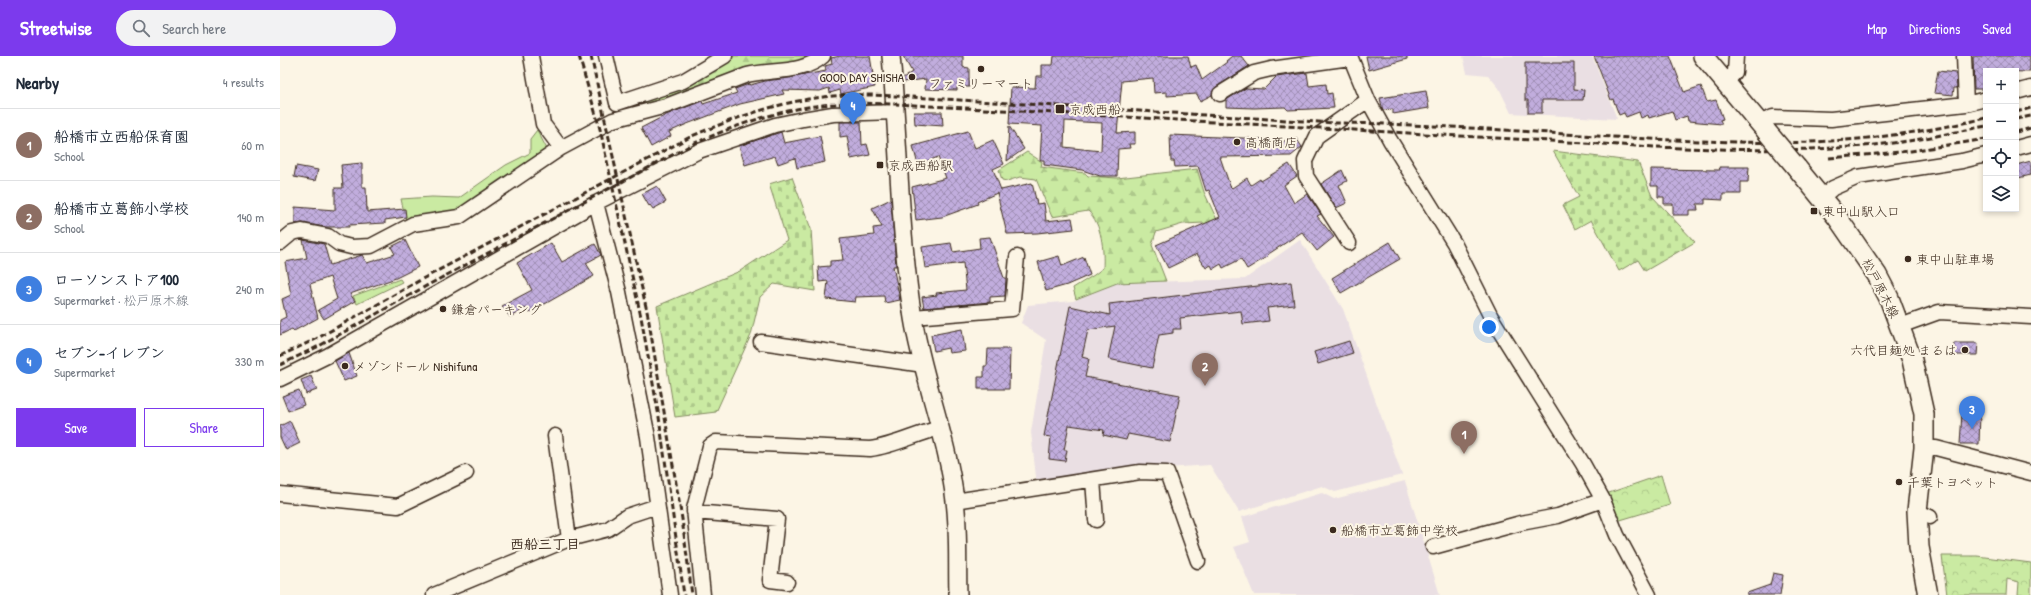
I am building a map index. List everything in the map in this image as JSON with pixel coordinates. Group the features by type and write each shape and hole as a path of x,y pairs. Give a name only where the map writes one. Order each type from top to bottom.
{"main road":[{"name":"松戸原木線","path":"1703,56 1797,168 1859,246 1890,298 1919,389 1924,414 1924,514 1919,547 1928,595"}],"street":[{"path":"531,56 543,124 561,148"},
{"path":"606,56 617,103 683,81 725,56"},
{"path":"280,242 292,234 302,231 328,236 339,244 352,247 371,246 413,224 458,217 561,148 613,120 666,106 747,75 805,67 823,56"},
{"path":"891,56 896,112 898,177 913,317 940,428 955,501 958,595"},
{"path":"1726,83 1735,72 1736,56"},
{"path":"1964,56 1966,104"},
{"path":"1220,94 1254,73 1350,57 1368,100 1390,140 1454,243 1491,317 1584,464 1603,500 1617,535 1649,595"},
{"path":"2019,91 2031,88"},
{"path":"1349,243 1306,176 1305,161 1317,136 1368,100"},
{"path":"1763,127 1773,117 1831,119 1966,104 1983,100"},
{"path":"280,379 327,356 596,203 699,150 775,125 833,114 896,112"},
{"path":"2019,147 2031,144"},
{"path":"1821,198 1833,188 1858,177 1962,161 1983,156"},
{"path":"596,203 619,292 648,437 670,595"},
{"path":"913,317 1012,309 1017,257"},
{"path":"1900,326 1939,312 2031,317"},
{"path":"761,342 924,365"},
{"path":"702,595 694,512 710,446 716,442 870,449 886,447 940,428"},
{"path":"555,436 569,539"},
{"path":"1924,448 1936,448 2031,473"},
{"path":"955,501 1140,472 1168,473 1198,561"},
{"path":"280,494 398,506 466,473"},
{"path":"1093,480 1096,520"},
{"path":"1433,547 1521,523 1558,516 1603,500"},
{"path":"434,595 569,539 608,529 627,516 657,506"},
{"path":"694,512 777,519 770,580 787,582"}],"shaded area":[{"path":"1463,56 1592,56 1617,119 1511,113 1499,88 1488,75 1467,73"},
{"path":"1300,240 1343,309 1402,475 1335,492 1322,486 1239,512 1210,465 1139,470 1037,486 1031,432 1046,340 1021,323 1028,305 1073,301 1117,283 1245,279"},
{"name":"船橋市立葛飾中学校","path":"1405,481 1440,595 1254,595 1234,547 1250,542 1242,517 1322,493 1334,499"}],"green space":[{"path":"731,56 818,56 618,115 617,106"},
{"path":"537,130 548,151 460,210 406,221 401,199 432,197 459,198 506,165 530,153 530,139"},
{"path":"1553,151 1638,162 1652,196 1695,242 1645,271 1638,260 1619,271 1591,220 1575,229 1563,205 1579,197"},
{"path":"1027,152 1042,162 1041,167 1085,173 1088,176 1117,178 1197,169 1204,192 1226,239 1216,246 1204,223 1183,224 1156,232 1152,245 1166,281 1117,283 1076,299 1073,288 1103,268 1103,253 1099,230 1093,216 1088,211 1052,217 1036,179 1020,177 1007,181 1002,180 999,170"},
{"path":"792,177 811,229 815,291 774,284 760,297 751,335 716,412 675,417 657,306 740,271 787,240 769,184"},
{"path":"400,279 402,282 357,304 353,296"},
{"path":"1661,475 1670,505 1617,521 1606,494"},
{"path":"1942,556 1977,556 2031,563 2031,595 2018,595 2019,582 2007,579 2006,595 1947,595"}],"building":[{"path":"840,56 870,56 875,87 841,94 840,90 830,93 829,88 820,91 782,90 784,94 740,104 687,124 669,132 671,136 651,147 641,128 668,114 702,101 703,104 737,93 735,89 749,84 826,71 825,66 832,64 831,58"},
{"path":"903,56 963,56 963,67 969,68 969,87 957,87 957,90 925,89 926,79 903,82 903,78 912,72"},
{"path":"1054,56 1188,56 1191,67 1196,65 1202,80 1227,62 1226,61 1232,56 1241,56 1249,66 1216,87 1212,95 1200,101 1197,94 1167,96 1167,92 1154,93 1153,78 1122,81 1117,133 1135,132 1135,144 1129,144 1130,148 1118,149 1117,176 1100,176 1082,170 1044,165 1044,160 1040,160 1042,126 1009,124 1011,87 1035,88 1036,76 1042,76 1042,65 1053,65","holes":["1065,121 1102,123 1101,151 1064,147"]},
{"path":"1366,56 1407,56 1407,59 1369,70"},
{"path":"1594,56 1670,56 1684,92 1701,86 1707,102 1716,100 1723,119 1720,120 1722,124 1688,121 1687,116 1675,120 1672,111 1649,118 1648,115 1641,118 1639,112 1626,117 1624,113 1619,115 1613,99 1611,100"},
{"path":"1973,56 2030,56 2030,72 2019,72 2019,68 1983,68 1983,89 1974,89"},
{"path":"1525,63 1574,63 1574,89 1584,90 1583,100 1542,100 1542,113 1528,113 1528,100 1525,100"},
{"path":"1938,71 1956,73 1957,88 1954,88 1953,95 1934,93"},
{"path":"1307,73 1309,86 1326,84 1327,94 1332,93 1334,108 1288,110 1285,107 1226,107 1226,100 1246,88 1264,89 1276,77"},
{"path":"1426,91 1429,108 1393,114 1393,109 1383,110 1380,98"},
{"path":"914,112 942,112 943,126 915,124"},
{"path":"840,122 861,122 862,145 867,144 870,155 851,159 847,136 840,137"},
{"path":"1009,126 1024,149 1007,161"},
{"path":"968,131 975,148 993,140 1004,164 993,169 1001,190 1032,183 1037,204 1044,203 1046,221 1072,218 1074,229 1037,233 1007,234 997,193 977,202 978,204 942,217 916,220 912,187 946,178 938,157 918,165 913,146"},
{"path":"781,132 784,143 820,136 825,162 797,168 795,158 778,164 775,156 745,165 739,146"},
{"path":"1170,135 1267,139 1266,143 1282,143 1288,138 1291,142 1296,138 1302,147 1291,156 1220,157 1230,186 1232,188 1247,178 1251,185 1260,179 1261,181 1289,164 1297,176 1284,185 1294,203 1307,194 1321,214 1317,216 1334,237 1317,251 1302,232 1247,269 1241,259 1223,268 1221,264 1213,269 1211,265 1206,268 1197,254 1168,268 1156,245 1220,217 1209,190 1206,191 1198,166 1175,167 1174,161 1171,161"},
{"path":"2031,161 2031,175 2019,178 2019,164"},
{"path":"362,163 362,187 366,187 367,212 405,209 406,217 385,220 385,223 349,225 349,227 324,227 303,223 295,224 295,207 335,210 335,188 343,188 341,165"},
{"path":"296,166 318,170 315,181 294,177"},
{"path":"1719,167 1749,167 1748,182 1741,182 1741,194 1723,194 1723,200 1705,199 1705,204 1697,204 1698,210 1689,210 1689,215 1673,215 1673,204 1664,204 1664,197 1658,197 1658,186 1651,186 1651,169 1720,170"},
{"path":"1342,170 1347,181 1339,185 1347,203 1336,208 1321,184"},
{"path":"657,186 666,202 653,209 650,205 649,206 642,194"},
{"path":"891,199 896,266 893,266 900,300 885,303 884,296 856,297 855,302 826,299 828,281 819,282 818,267 830,266 830,261 843,260 840,239 874,235 873,228 882,227 872,208"},
{"path":"990,237 1004,278 1006,278 1005,296 990,297 990,302 924,308 922,297 937,295 936,293 966,290 963,263 925,268 922,247 951,243 953,252 980,248 979,238"},
{"path":"303,240 324,244 330,265 362,255 367,263 395,254 391,247 405,240 418,267 396,278 350,294 355,301 324,319 318,310 337,299 330,277 310,284 318,318 294,331 292,329 280,335 280,320 286,317 282,299 291,295 285,262 307,258"},
{"path":"1390,242 1400,259 1341,293 1332,278"},
{"path":"551,243 562,262 595,244 601,255 586,263 594,276 529,313 526,308 510,317 502,306 532,290 517,263"},
{"path":"1059,256 1062,266 1084,257 1090,275 1067,285 1046,291 1038,262"},
{"path":"1291,282 1294,305 1267,308 1269,321 1243,324 1241,311 1180,318 1181,329 1173,329 1173,333 1159,335 1152,368 1108,359 1115,326 1088,330 1082,357 1089,359 1085,377 1180,395 1170,442 1128,434 1126,440 1103,435 1104,430 1069,425 1064,450 1067,450 1065,461 1049,459 1051,437 1044,436 1070,306 1110,315 1109,304"},
{"path":"962,329 965,351 949,353 948,348 934,351 931,335"},
{"path":"1349,341 1353,353 1318,364 1314,352"},
{"path":"1954,343 1978,343 1977,355 1953,355"},
{"path":"988,349 1010,349 1009,389 978,389 978,377 984,377 984,366 987,366"},
{"name":"メゾンドール Nishifuna","path":"349,353 357,376 344,381 335,361"},
{"path":"311,376 317,390 306,394 301,380"},
{"path":"299,390 304,405 288,411 282,396"},
{"path":"1962,413 1980,413 1979,444 1960,444"},
{"path":"290,421 300,443 286,450 280,437 280,426"},
{"path":"1773,573 1783,575 1780,595 1747,595 1747,593 1770,585"}],"railway":[{"path":"579,56 600,129 641,317 659,417 684,595"},
{"path":"591,56 648,316 682,519 692,595"},
{"path":"280,356 316,339 424,278 692,136 761,110 815,98 848,95 887,96 1335,123 1426,126 1653,139 1781,143 1850,140 1889,136 1983,119"},
{"path":"280,365 319,346 428,285 695,143 746,123 781,113 817,106 850,103 896,104 1655,147 1750,150 1813,149 1876,145 1908,141 1983,127"},
{"path":"2019,111 2031,108"},
{"path":"2019,118 2031,116"},
{"path":"2019,131 2031,128"},
{"path":"1829,158 1911,151 1983,139"}],"place":[{"name":"ファミリーマート","path":"981,69"},
{"name":"GOOD DAY SHISHA","path":"912,77"},
{"name":"京成西船","path":"1060,109"},
{"name":"セブン-イレブン","path":"853,125"},
{"name":"高橋商店","path":"1237,142"},
{"name":"京成西船駅","path":"880,165"},
{"name":"東中山駅入口","path":"1814,211"},
{"name":"東中山駐車場","path":"1908,259"},
{"name":"鎌倉パーキング","path":"443,309"},
{"name":"六代目麺処 まるは","path":"1965,350"},
{"name":"メゾンドール Nishifuna","path":"345,366"},
{"name":"船橋市立葛飾小学校","path":"1205,386"},
{"name":"ローソンストア100","path":"1972,429"},
{"name":"船橋市立西船保育園","path":"1464,454"},
{"name":"千葉トヨペット","path":"1899,482"},
{"name":"船橋市立葛飾中学校","path":"1333,530"}],"district":[{"name":"西船三丁目","path":"545,543"}]}
